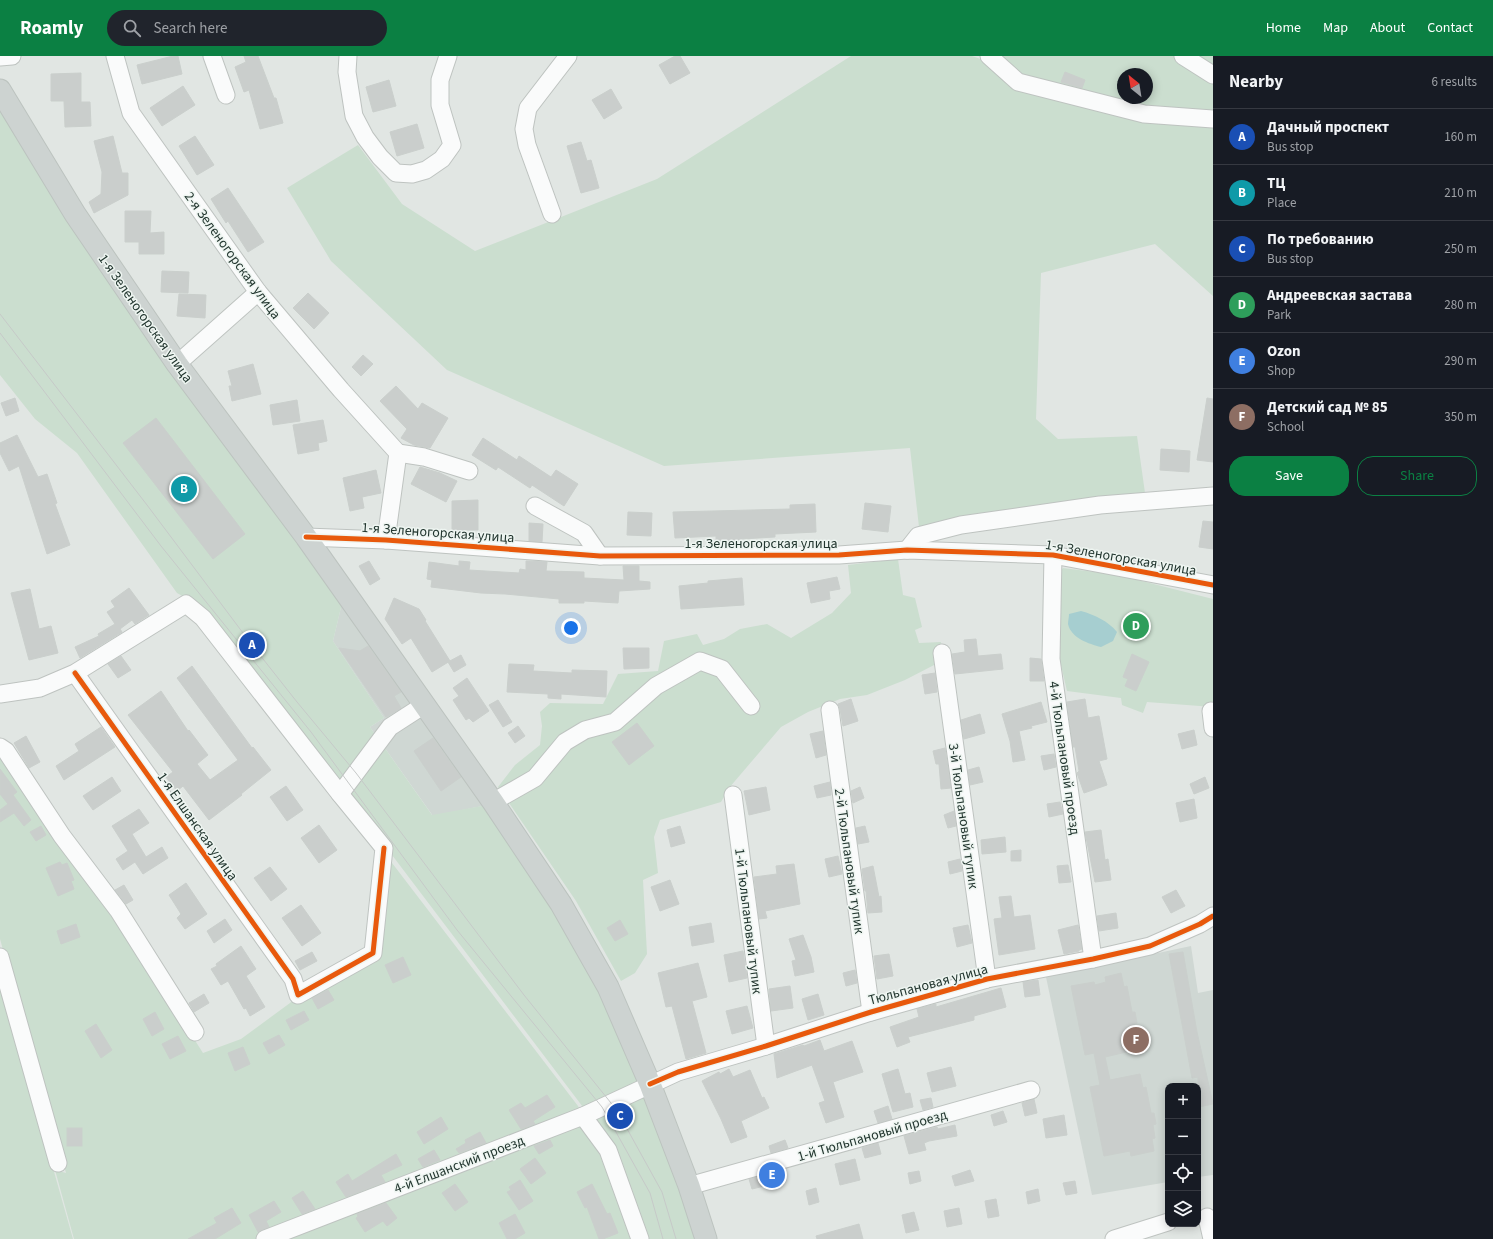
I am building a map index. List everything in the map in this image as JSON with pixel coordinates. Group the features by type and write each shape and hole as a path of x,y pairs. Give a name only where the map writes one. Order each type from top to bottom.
{"main road":[{"name":"1-я Зеленогорская улица","path":"0,90 75,214 177,364 306,537 493,802 561,904 608,987 650,1084 690,1186 706,1239"}],"street":[{"path":"0,57 12,56"},
{"name":"2-я Зеленогорская улица","path":"115,56 131,113 258,292 341,390 398,453"},
{"path":"212,56 226,95"},
{"path":"348,56 347,72 354,116 365,138 380,157 396,173 412,174 426,170 442,159 452,145 440,105 440,80 448,56"},
{"path":"552,214 527,145 524,129 528,108 568,56"},
{"path":"989,56 1018,82 1144,114 1213,119"},
{"path":"1183,56 1213,75"},
{"path":"177,364 258,292"},
{"path":"386,540 398,453 424,457 469,471"},
{"path":"907,550 918,536 961,525 1100,505 1213,496"},
{"path":"535,506 584,533 600,556"},
{"name":"1-я Зеленогорская улица","path":"306,537 386,540 600,556 839,555 907,550 1053,555 1213,585"},
{"name":"4-й Тюльпановый проезд","path":"1053,555 1051,659 1093,960"},
{"path":"0,694 40,688 75,673 186,604 203,618 340,794 390,727 424,704"},
{"name":"3-й Тюльпановый тупик","path":"942,654 987,979"},
{"path":"493,802 535,778 565,742 585,730 615,722 656,686 700,661 722,669 751,706"},
{"name":"1-я Елшанская улица","path":"75,673 293,979 298,995 373,952 384,848 340,794"},
{"name":"2-й Тюльпановый тупик","path":"830,710 871,1012"},
{"path":"1211,711 1213,728"},
{"path":"0,746 6,751 62,836 118,910 195,1032"},
{"name":"1-й Тюльпановый тупик","path":"733,795 766,1046"},
{"name":"Тюльпановая улица","path":"650,1084 678,1072 766,1046 871,1012 987,979 1093,960 1150,946 1200,924 1213,916"},
{"path":"0,957 58,1163"},
{"name":"4-й Елшанский проезд","path":"265,1239 583,1116 650,1084"},
{"name":"1-й Тюльпановый проезд","path":"690,1186 1031,1090"},
{"path":"583,1116 608,1150 640,1239"},
{"path":"1206,1217 1212,1239"},
{"path":"1114,1239 1165,1223"}],"shaded area":[{"path":"343,599 487,805 433,816 370,727 384,718 333,641"},
{"path":"1191,946 1198,993 1213,990 1213,1175 1201,1177 1201,1083 1165,1083 1165,1183 1092,1195 1046,977"}],"green space":[{"path":"851,56 972,56 1015,71 982,56 1213,56 1213,296 1155,244 1041,273 1036,419 1058,439 1137,436 1145,493 1036,505 919,527 910,448 664,466 447,370 331,261 287,188 358,145 402,204 475,251 657,179"},
{"path":"0,104 343,599 333,641 384,718 370,727 432,815 487,805 603,990 700,1239 644,1239 595,1123 392,855 193,602 177,593 77,453 35,419 0,375"},
{"path":"898,559 903,595 915,598 922,627 915,630 919,643 941,642 936,664 905,680 867,695 840,699 808,712 781,727 729,788 721,802 660,820 654,837 658,873 643,880 647,954 635,973 621,981 576,901 498,787 515,765 540,745 542,726 540,712 550,703 603,704 618,674 658,671 664,641 697,634 703,645 724,639 740,629 767,624 791,638 832,613 851,593 848,565"},
{"path":"1063,568 1118,575 1213,599 1213,707 1147,702 1143,713 1122,705 1121,698 1067,691 1058,652 1060,572"},
{"path":"0,752 114,913 203,1053 241,1039 290,1003 298,995 373,953 389,859 578,1106 584,1122 605,1153 637,1239 74,1239 55,1170 66,1173 0,939"},
{"path":"0,980 73,1239 0,1239"}],"water":[{"path":"1081,611 1091,614 1110,625 1117,632 1113,641 1101,647 1081,640 1077,637 1070,629 1068,624 1069,614"}],"building":[{"path":"178,56 182,74 142,84 137,65"},
{"path":"244,56 258,56 274,98 276,98 283,123 260,129 249,90 244,92 235,67 246,62"},
{"path":"675,56 680,56 690,73 670,84 659,65"},
{"path":"1065,72 1085,80 1082,88 1061,82"},
{"path":"81,73 81,102 90,102 91,126 65,127 64,101 51,101 51,74"},
{"path":"389,80 396,106 373,112 366,87"},
{"path":"183,86 195,105 162,126 150,108"},
{"path":"611,89 622,108 604,119 592,100"},
{"path":"417,124 424,148 397,156 390,132"},
{"path":"113,136 122,173 128,173 128,195 94,213 89,202 101,194 102,172 94,141"},
{"path":"195,136 214,165 197,175 179,146"},
{"path":"581,142 587,161 591,160 599,188 581,193 567,146"},
{"path":"228,188 264,242 248,252 228,221 226,223 211,199"},
{"path":"125,211 151,211 150,233 164,232 164,254 139,254 139,242 125,242"},
{"path":"162,271 189,272 188,293 161,292"},
{"path":"308,293 329,313 314,329 293,308"},
{"path":"179,294 206,295 205,318 177,316"},
{"path":"363,355 373,364 361,376 352,367"},
{"path":"253,364 261,394 232,401 229,386 232,386 228,371"},
{"path":"396,386 418,409 422,403 448,418 430,448 414,445 401,438 407,429 380,401"},
{"path":"15,398 19,411 6,416 1,403"},
{"path":"1207,398 1213,399 1213,462 1197,460"},
{"path":"297,400 300,421 273,425 270,405"},
{"path":"156,418 245,534 213,559 123,443"},
{"path":"323,420 327,441 318,443 319,450 298,454 293,425"},
{"path":"17,435 38,477 47,474 57,503 55,504 70,545 47,554 19,466 9,471 0,453 0,443"},
{"path":"483,438 517,460 519,456 551,477 556,470 578,484 564,506 532,485 530,488 498,467 496,470 472,455"},
{"path":"1161,449 1190,451 1189,472 1160,470"},
{"path":"420,467 440,473 457,481 446,502 411,484"},
{"path":"376,470 381,493 362,497 364,508 350,511 343,478"},
{"path":"478,500 478,530 452,530 452,501"},
{"path":"865,503 891,506 888,532 862,529"},
{"path":"815,504 816,532 775,534 775,537 741,539 741,541 716,541 716,536 675,538 673,512 790,509 790,505"},
{"path":"628,512 652,513 651,536 627,535"},
{"path":"1203,521 1213,522 1213,549 1199,547"},
{"path":"529,523 543,524 542,542 529,541"},
{"path":"369,561 380,579 370,585 359,566"},
{"path":"459,561 470,562 469,570 519,573 520,569 526,570 526,561 547,562 546,571 584,572 584,578 624,580 623,566 639,566 639,581 650,582 650,589 619,591 618,603 584,601 584,603 559,603 559,599 481,593 431,587 432,580 427,579 429,562 459,566"},
{"path":"837,577 840,589 829,591 830,599 811,603 807,583"},
{"path":"742,578 744,605 681,609 679,586 708,583 708,581"},
{"path":"129,588 149,615 135,624 132,620 120,629 122,632 80,658 75,647 99,636 98,634 115,624 107,612 115,607 111,601"},
{"path":"30,589 39,629 51,626 58,653 29,660 11,593"},
{"path":"394,598 419,609 450,661 432,672 411,638 402,644 385,619"},
{"path":"976,639 978,656 1001,654 1003,669 955,674 952,654 965,652 964,640"},
{"path":"368,646 401,692 394,696 401,708 386,717 339,648 360,651"},
{"path":"623,648 649,648 649,668 624,669"},
{"path":"1132,654 1149,662 1136,691 1125,686 1128,679 1123,677"},
{"path":"461,655 466,665 454,672 448,662"},
{"path":"121,656 131,670 118,678 108,664"},
{"path":"1030,658 1041,659 1044,681 1030,681"},
{"path":"509,664 534,665 533,671 572,673 572,670 607,671 606,697 561,694 561,699 548,698 548,694 507,692"},
{"path":"192,666 252,748 253,747 271,770 241,794 242,795 209,820 183,786 177,791 166,777 173,772 128,715 161,691 188,731 189,730 208,755 197,764 210,780 238,760 177,678"},
{"path":"935,673 937,692 925,694 922,675"},
{"path":"467,678 489,711 473,722 469,718 466,720 453,700 459,696 453,688"},
{"path":"851,699 858,721 843,726 838,704"},
{"path":"1085,699 1088,718 1099,716 1107,759 1099,761 1107,785 1084,793 1077,773 1079,771 1075,747 1073,747 1067,702"},
{"path":"498,700 512,722 503,727 489,705"},
{"path":"1041,702 1047,722 1019,731 1025,760 1013,762 1010,741 1002,714"},
{"path":"980,714 985,733 964,739 961,720"},
{"path":"637,723 654,746 629,765 612,742"},
{"path":"518,726 525,736 515,743 508,733"},
{"path":"101,727 115,747 64,780 56,766 79,751 75,744"},
{"path":"1194,730 1197,745 1182,749 1178,734"},
{"path":"823,731 826,755 816,758 810,734"},
{"path":"26,736 40,762 29,768 14,743"},
{"path":"433,738 461,777 441,791 414,751"},
{"path":"945,748 951,788 941,789 939,764 936,764 933,751"},
{"path":"1054,754 1056,767 1044,770 1041,756"},
{"path":"979,767 983,782 970,785 968,770"},
{"path":"0,769 17,792 13,795 31,820 24,826 14,813 0,822 0,810 8,804 0,794"},
{"path":"112,777 121,791 93,810 83,796"},
{"path":"1205,777 1209,788 1194,794 1190,784"},
{"path":"830,782 831,795 817,798 814,786"},
{"path":"286,786 303,810 287,821 270,797"},
{"path":"766,787 770,810 749,815 744,791"},
{"path":"860,787 864,798 853,803 851,791"},
{"path":"1194,799 1197,818 1180,822 1176,803"},
{"path":"1060,802 1063,814 1049,817 1047,804"},
{"path":"139,809 149,823 132,834 146,857 162,847 168,858 143,874 135,862 123,870 116,859 128,851 112,826"},
{"path":"954,811 956,826 948,828 944,815"},
{"path":"319,825 337,850 319,863 301,838"},
{"path":"41,826 46,835 36,841 30,832"},
{"path":"680,826 685,843 671,847 667,830"},
{"path":"865,826 869,842 858,844 856,828"},
{"path":"1101,830 1105,860 1108,859 1111,880 1095,882 1085,832"},
{"path":"1005,837 1006,852 982,854 981,840"},
{"path":"1021,850 1021,861 1011,861 1011,851"},
{"path":"838,856 842,874 829,877 825,859"},
{"path":"960,859 962,871 950,874 948,862"},
{"path":"60,862 62,865 67,863 74,880 71,881 74,889 58,896 46,868"},
{"path":"794,864 800,904 765,911 767,918 759,919 754,877 777,874 776,866"},
{"path":"1068,865 1071,882 1059,883 1057,866"},
{"path":"873,866 879,897 881,896 882,912 868,913 862,869"},
{"path":"270,867 287,889 271,901 254,878"},
{"path":"670,880 679,904 660,911 651,887"},
{"path":"186,883 207,914 185,929 177,918 181,914 169,895"},
{"path":"124,885 133,900 126,904 115,890"},
{"path":"1176,890 1185,906 1171,913 1162,897"},
{"path":"1011,896 1014,917 1030,915 1035,949 999,955 994,919 1002,918 999,897"},
{"path":"301,905 321,933 302,946 282,918"},
{"path":"1116,913 1118,928 1099,931 1097,916"},
{"path":"225,919 232,930 214,943 207,931"},
{"path":"620,920 628,934 615,941 607,928"},
{"path":"711,923 714,942 692,946 689,927"},
{"path":"76,924 80,937 61,944 57,931"},
{"path":"968,925 972,943 957,947 953,928"},
{"path":"1078,925 1082,949 1064,954 1058,930"},
{"path":"803,935 811,957 814,972 795,976 792,961 796,960 789,939"},
{"path":"241,946 256,969 246,976 265,1007 250,1016 246,1008 244,1009 228,981 221,985 211,969 217,966 216,964"},
{"path":"743,951 747,978 729,982 724,955"},
{"path":"312,952 317,961 300,970 295,961"},
{"path":"1183,952 1197,1032 1213,1104 1201,1107 1201,1083 1198,1083 1198,1077 1192,1078 1169,954"},
{"path":"889,954 893,976 877,979 874,956"},
{"path":"403,957 411,975 393,983 385,965"},
{"path":"698,963 707,997 692,1001 706,1053 686,1059 672,1006 666,1007 658,973"},
{"path":"855,970 857,983 846,986 843,973"},
{"path":"1121,973 1124,987 1127,986 1132,1012 1135,1012 1137,1023 1134,1024 1136,1037 1133,1038 1135,1050 1105,1057 1110,1080 1140,1074 1143,1088 1146,1087 1151,1113 1154,1113 1156,1124 1153,1125 1155,1138 1152,1139 1154,1151 1131,1156 1130,1151 1104,1156 1090,1087 1100,1085 1094,1053 1085,1055 1071,986 1094,982 1095,985 1106,982 1105,977"},
{"path":"1038,980 1040,995 1025,997 1023,982"},
{"path":"790,986 793,1008 771,1011 769,989"},
{"path":"1001,988 1006,1007 974,1016 974,1020 908,1037 910,1042 897,1047 890,1027 919,1017 917,1009 936,1004 936,1007"},
{"path":"328,990 334,1000 318,1009 312,998"},
{"path":"204,994 209,1003 194,1012 189,1003"},
{"path":"818,994 824,1015 808,1020 802,999"},
{"path":"747,1006 753,1028 732,1034 726,1011"},
{"path":"304,1011 309,1020 291,1030 286,1020"},
{"path":"155,1012 164,1029 152,1036 143,1019"},
{"path":"96,1024 112,1050 101,1058 85,1031"},
{"path":"279,1035 285,1045 269,1054 263,1043"},
{"path":"178,1036 186,1051 170,1059 162,1044"},
{"path":"820,1040 824,1051 852,1041 863,1072 833,1082 844,1117 826,1123 819,1103 825,1101 812,1065 777,1078 774,1054"},
{"path":"243,1047 250,1064 235,1071 228,1053"},
{"path":"951,1067 956,1086 932,1092 927,1073"},
{"path":"729,1069 733,1077 750,1070 762,1098 764,1097 769,1108 741,1121 747,1137 731,1143 702,1081 719,1072 720,1074"},
{"path":"898,1069 905,1094 910,1093 913,1107 893,1112 882,1074"},
{"path":"547,1095 555,1107 533,1121 535,1124 521,1129 509,1110 521,1103 525,1108"},
{"path":"931,1098 933,1107 923,1110 920,1100"},
{"path":"1034,1099 1037,1113 1025,1116 1022,1103"},
{"path":"888,1106 892,1119 878,1123 874,1111"},
{"path":"1003,1111 1007,1122 994,1126 991,1115"},
{"path":"1064,1115 1067,1135 1046,1138 1043,1119"},
{"path":"441,1117 448,1129 424,1144 417,1132"},
{"path":"955,1125 957,1136 929,1141 924,1143 926,1150 909,1154 904,1136 937,1127 938,1129"},
{"path":"67,1128 82,1128 82,1146 67,1146"},
{"path":"480,1132 486,1143 459,1153 456,1149 466,1143 465,1140"},
{"path":"550,1140 553,1146 539,1154 534,1146"},
{"path":"785,1140 788,1148 771,1153 769,1146"},
{"path":"878,1143 881,1154 865,1158 862,1148"},
{"path":"434,1150 440,1160 423,1167 418,1159"},
{"path":"396,1154 402,1165 381,1175 385,1182 346,1197 336,1182 348,1174 352,1181"},
{"path":"535,1158 546,1173 531,1184 520,1169"},
{"path":"855,1159 860,1180 840,1185 835,1164"},
{"path":"970,1170 974,1181 955,1186 952,1176"},
{"path":"778,1171 781,1182 752,1189 749,1179"},
{"path":"919,1171 921,1181 910,1184 908,1173"},
{"path":"520,1180 533,1201 519,1210 507,1192 511,1190 509,1187"},
{"path":"1075,1181 1077,1193 1066,1195 1063,1183"},
{"path":"455,1184 468,1202 455,1211 442,1193"},
{"path":"592,1184 607,1214 610,1213 618,1233 603,1239 599,1239 587,1207 585,1208 577,1192"},
{"path":"816,1188 819,1202 809,1205 806,1191"},
{"path":"1038,1189 1040,1201 1028,1204 1026,1192"},
{"path":"303,1191 315,1209 302,1214 292,1198"},
{"path":"996,1199 999,1216 988,1218 985,1201"},
{"path":"274,1201 281,1212 266,1221 269,1227 258,1232 249,1215"},
{"path":"386,1203 397,1218 387,1226 383,1221 365,1232 356,1218 358,1217 357,1214"},
{"path":"232,1208 241,1223 215,1239 188,1239 217,1223 214,1218"},
{"path":"959,1208 962,1224 947,1227 944,1211"},
{"path":"914,1212 919,1230 906,1233 902,1215"},
{"path":"515,1214 525,1233 515,1239 507,1239 499,1223"},
{"path":"859,1224 863,1239 817,1239 816,1236"}],"tram line":[{"path":"0,314 147,505 252,645 356,773 524,995 611,1103 620,1116 662,1192 676,1239"},
{"path":"0,333 161,546 311,732 457,930 602,1107 650,1193 663,1239"}],"cycle path":[{"path":"306,537 386,540 600,556 839,555 907,550 1053,555 1213,585"},
{"path":"75,673 293,979 298,995 373,953 384,848"},
{"path":"650,1084 678,1072 766,1046 871,1012 987,979 1093,959 1150,946 1200,924 1213,916"}],"place":[{"name":"ТЦ","path":"184,489"},
{"name":"Андреевская застава","path":"1136,626"},
{"name":"Дачный проспект","path":"252,645"},
{"name":"Детский сад № 85","path":"1136,1040"},
{"name":"По требованию","path":"620,1116"},
{"name":"Ozon","path":"772,1175"}]}
